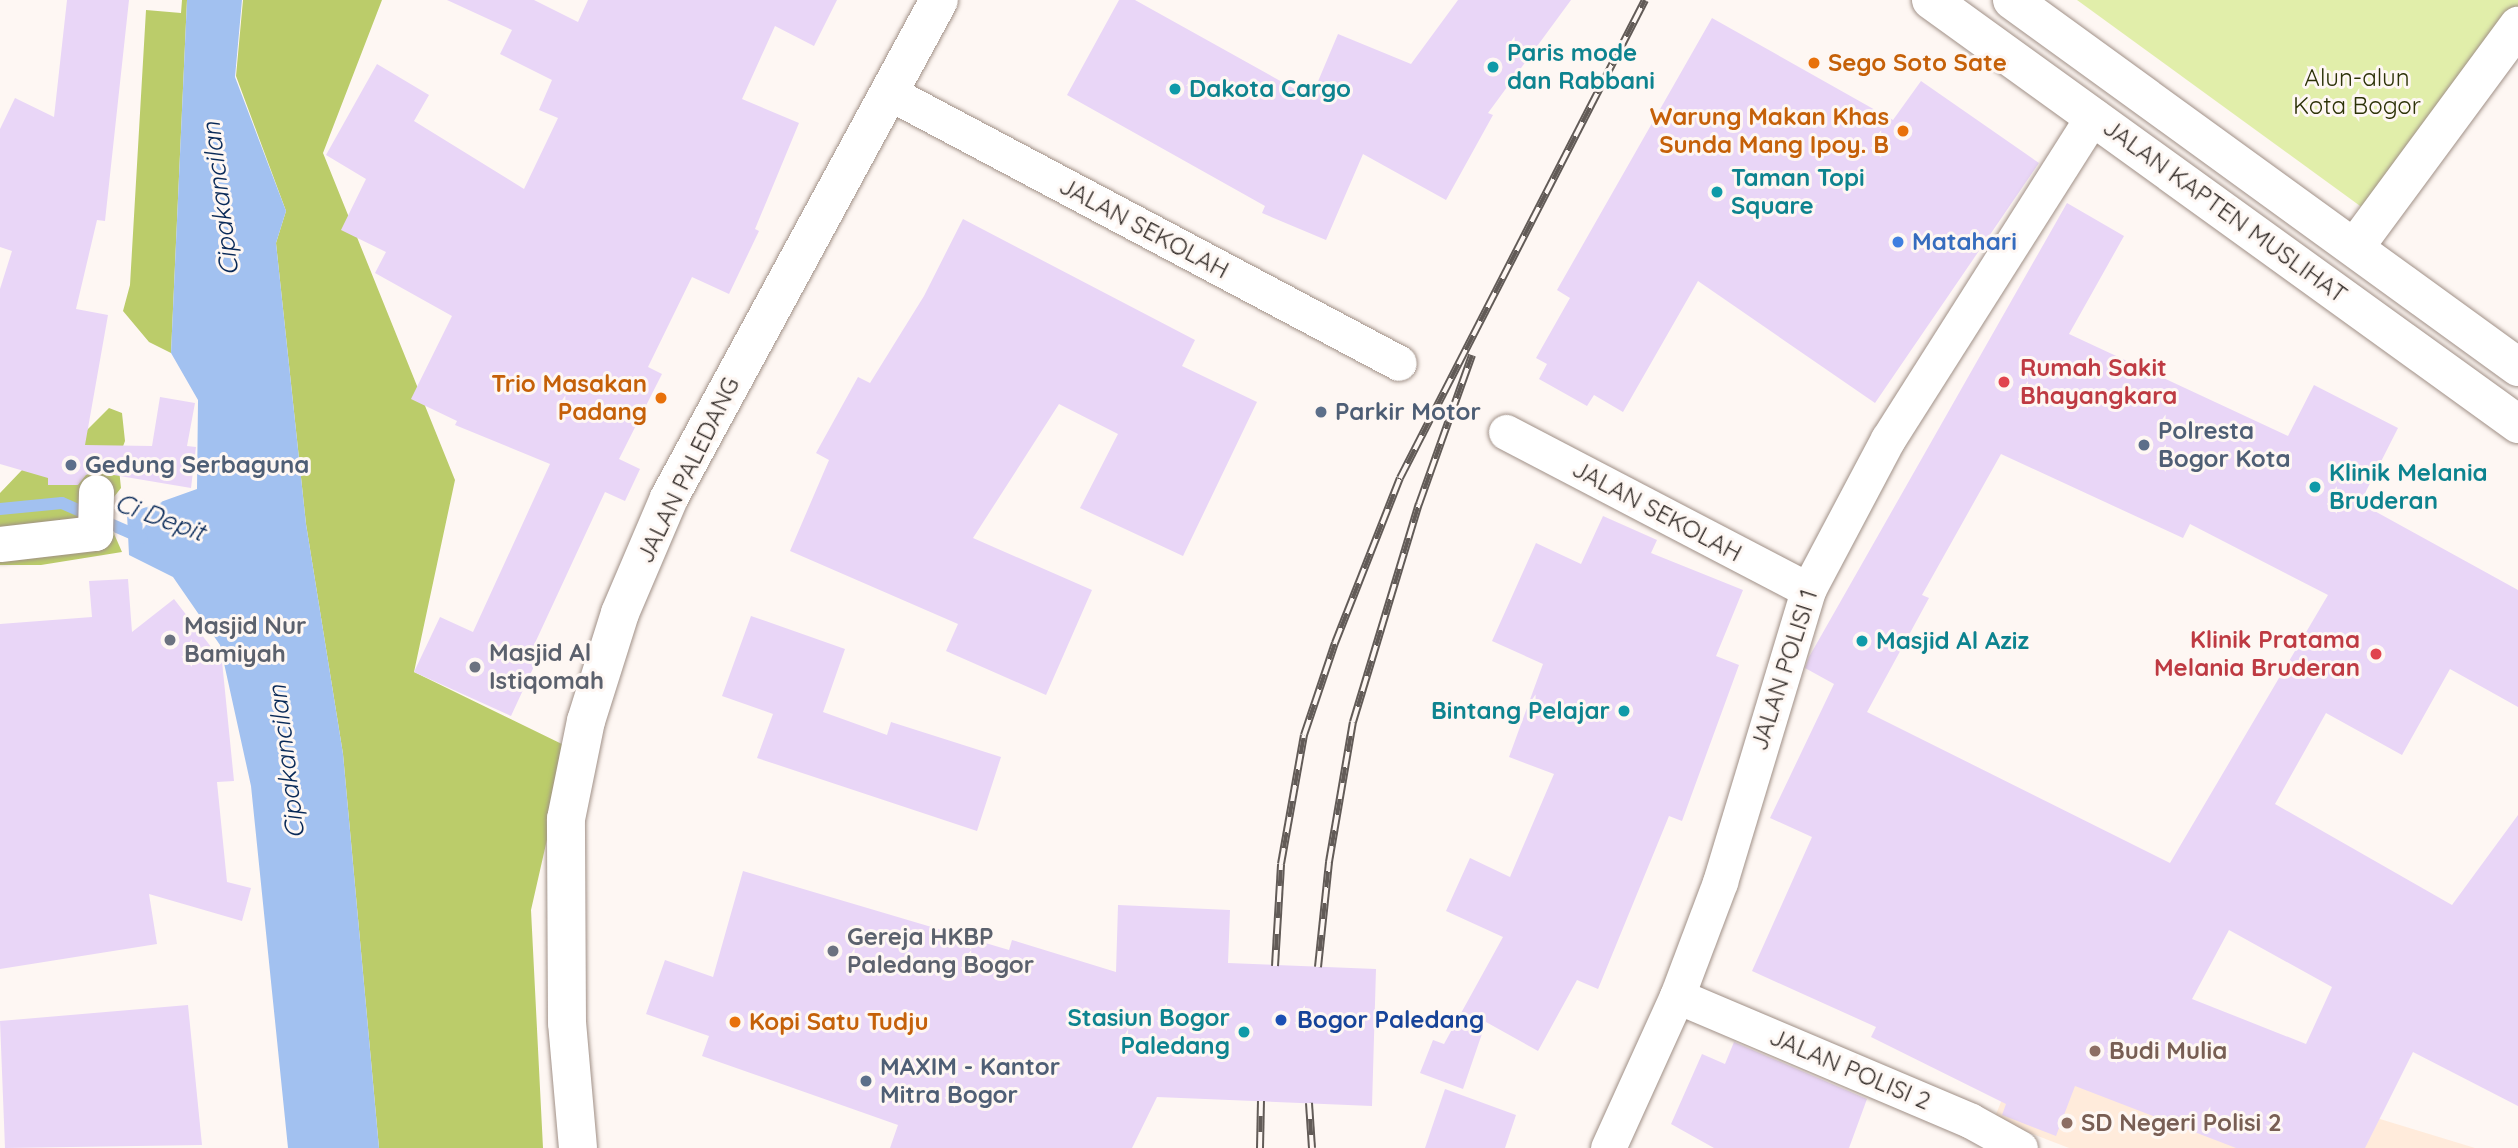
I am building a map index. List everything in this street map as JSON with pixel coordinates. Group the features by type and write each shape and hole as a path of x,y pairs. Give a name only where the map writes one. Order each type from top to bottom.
{"street":[{"name":"JALAN PALEDANG","path":"578,1148 568,1023 566,819 586,721 620,613 669,498 939,0"},
{"name":"JALAN KAPTEN MUSLIHAT","path":"1931,0 2518,424"},
{"name":"JALAN KAPTEN MUSLIHAT","path":"2012,0 2518,367"},
{"path":"2355,247 2518,26"},
{"name":"JALAN SEKOLAH","path":"888,92 1399,363"},
{"name":"JALAN POLISI 1","path":"1608,1148 1677,996 1720,882 1808,590 1888,439 2093,116"},
{"name":"JALAN SEKOLAH","path":"1506,432 1808,590"},
{"path":"0,544 95,533 96,505"},
{"name":"JALAN POLISI 2","path":"1677,996 1971,1121 2020,1148"}],"shaded area":[{"name":"Budi Mulia","path":"2039,1009 2298,1094 2475,1148 2069,1148 1994,1119"}],"green space":[{"path":"182,0 187,0 171,353 149,342 123,311 130,285 146,10 181,13"},
{"path":"243,0 382,0 323,153 455,480 414,672 568,747 531,910 543,1148 379,1148 343,754 306,524 276,243 286,211 236,76"},
{"name":"Alun-alun Kota Bogor","path":"2077,0 2518,0 2518,26 2378,219"},
{"path":"109,408 122,413 125,441 118,460 121,488 99,516 108,520 122,552 41,565 0,565 0,493 22,470 85,432"}],"water":[{"name":"Cipakancilan","path":"187,0 242,0 235,77 286,211 276,243 306,524 343,754 379,1148 288,1148 251,786 220,645 173,577 129,555 127,514 197,489 198,400 171,353"}],"building":[{"path":"67,0 129,0 105,221 97,220 76,309 108,315 85,445 152,446 160,397 195,403 187,446 196,447 191,488 96,472 86,475 78,485 48,485 48,478 0,464 0,289 12,251 0,247 0,129 15,98 54,117"},
{"path":"447,0 534,0 578,22 588,0 837,0 814,46 775,26 742,99 799,123 755,229 759,231 729,294 692,277 648,367 662,374 619,459 640,469 625,501 605,492 528,658 536,662 511,716 414,672 440,617 473,632 550,464 455,425 457,421 411,399 452,316 375,273 386,252 341,230 366,179 326,155 377,64 429,95 414,121 524,189 558,118 539,110 552,80 500,54 512,30"},
{"path":"1119,0 1135,0 1311,98 1338,34 1411,64 1458,0 1571,0 1488,113 1493,115 1446,200 1363,154 1326,240 1262,213 1265,206 1067,95"},
{"path":"1712,18 1893,120 1921,81 2039,163 1875,403 1698,281 1623,412 1594,395 1587,406 1539,379 1547,364 1536,358 1570,298 1557,290"},
{"path":"2067,203 2124,236 2069,334 2288,436 2314,385 2398,428 2360,503 2518,590 2518,707 2450,669 2402,755 2326,713 2275,804 2452,905 2518,815 2518,1106 2413,1052 2365,1148 2236,1148 2075,1086 2056,1136 2002,1115 2006,1104 1871,1037 1876,1027 1752,971 1812,837 1770,818 1834,684 1805,668","holes":["2001,454 2183,538 2190,524 2328,595 2170,863 1867,712 1929,598 1922,595","2229,930 2332,987 2306,1044 2192,999"]},
{"path":"963,219 1195,340 1182,366 1257,402 1183,556 1080,508 1118,434 1059,404 973,538 1092,590 1046,695 946,651 958,624 790,551 829,460 816,453 858,377 870,383 924,296"},
{"path":"1603,516 1657,540 1651,553 1743,590 1716,656 1739,665 1682,821 1669,816 1598,989 1577,980 1538,1051 1486,1022 1463,1089 1420,1073 1433,1040 1444,1044 1503,937 1446,911 1470,858 1510,877 1554,774 1509,757 1543,664 1492,641 1536,543 1581,564"},
{"path":"128,579 132,632 174,599 222,661 234,781 217,782 227,882 251,888 242,921 149,894 157,944 0,969 0,624 92,617 89,581"},
{"path":"751,616 845,649 823,712 887,735 891,722 1001,757 977,831 757,758 773,714 722,696"},
{"path":"743,871 1009,950 1012,940 1116,972 1118,905 1230,910 1228,963 1376,969 1372,1106 1157,1097 1132,1148 890,1148 898,1125 702,1056 709,1036 646,1014 665,960 713,977"},
{"path":"188,1005 202,1145 5,1148 0,1021"},
{"path":"1734,1042 1867,1099 1849,1148 1714,1148 1671,1124 1702,1054 1725,1064"},
{"path":"1445,1089 1516,1115 1505,1148 1425,1148"}],"waterway":[{"name":"Ci Depit","path":"0,509 62,503 142,538"}],"railway":[{"path":"1275,966 1281,864 1304,735 1335,643 1400,478 1645,0"},
{"path":"1318,967 1329,862 1353,722 1419,504 1472,355"},
{"path":"1260,1148 1261,1101"},
{"path":"1309,1103 1312,1148"}],"place":[{"name":"Sego Soto Sate","path":"1814,63"},
{"name":"Paris mode dan Rabbani","path":"1493,67"},
{"name":"Dakota Cargo","path":"1175,89"},
{"name":"Warung Makan Khas Sunda Mang Ipoy. B","path":"1903,131"},
{"name":"Taman Topi Square","path":"1717,192"},
{"name":"Matahari","path":"1898,242"},
{"name":"Rumah Sakit Bhayangkara","path":"2004,382"},
{"name":"Trio Masakan Padang","path":"661,398"},
{"name":"Parkir Motor","path":"1321,412"},
{"name":"Polresta Bogor Kota","path":"2144,445"},
{"name":"Gedung Serbaguna","path":"71,465"},
{"name":"Klinik Melania Bruderan","path":"2315,487"},
{"name":"Masjid Nur Bamiyah","path":"170,640"},
{"name":"Masjid Al Aziz","path":"1862,641"},
{"name":"Klinik Pratama Melania Bruderan","path":"2376,654"},
{"name":"Masjid Al Istiqomah","path":"475,667"},
{"name":"Bintang Pelajar","path":"1624,711"},
{"name":"Gereja HKBP Paledang Bogor","path":"833,951"},
{"name":"Bogor Paledang","path":"1281,1020"},
{"name":"Kopi Satu Tudju","path":"735,1022"},
{"name":"Stasiun Bogor Paledang","path":"1244,1032"},
{"name":"Budi Mulia","path":"2095,1051"},
{"name":"MAXIM - Kantor Mitra Bogor","path":"866,1081"},
{"name":"SD Negeri Polisi 2","path":"2067,1123"}]}
